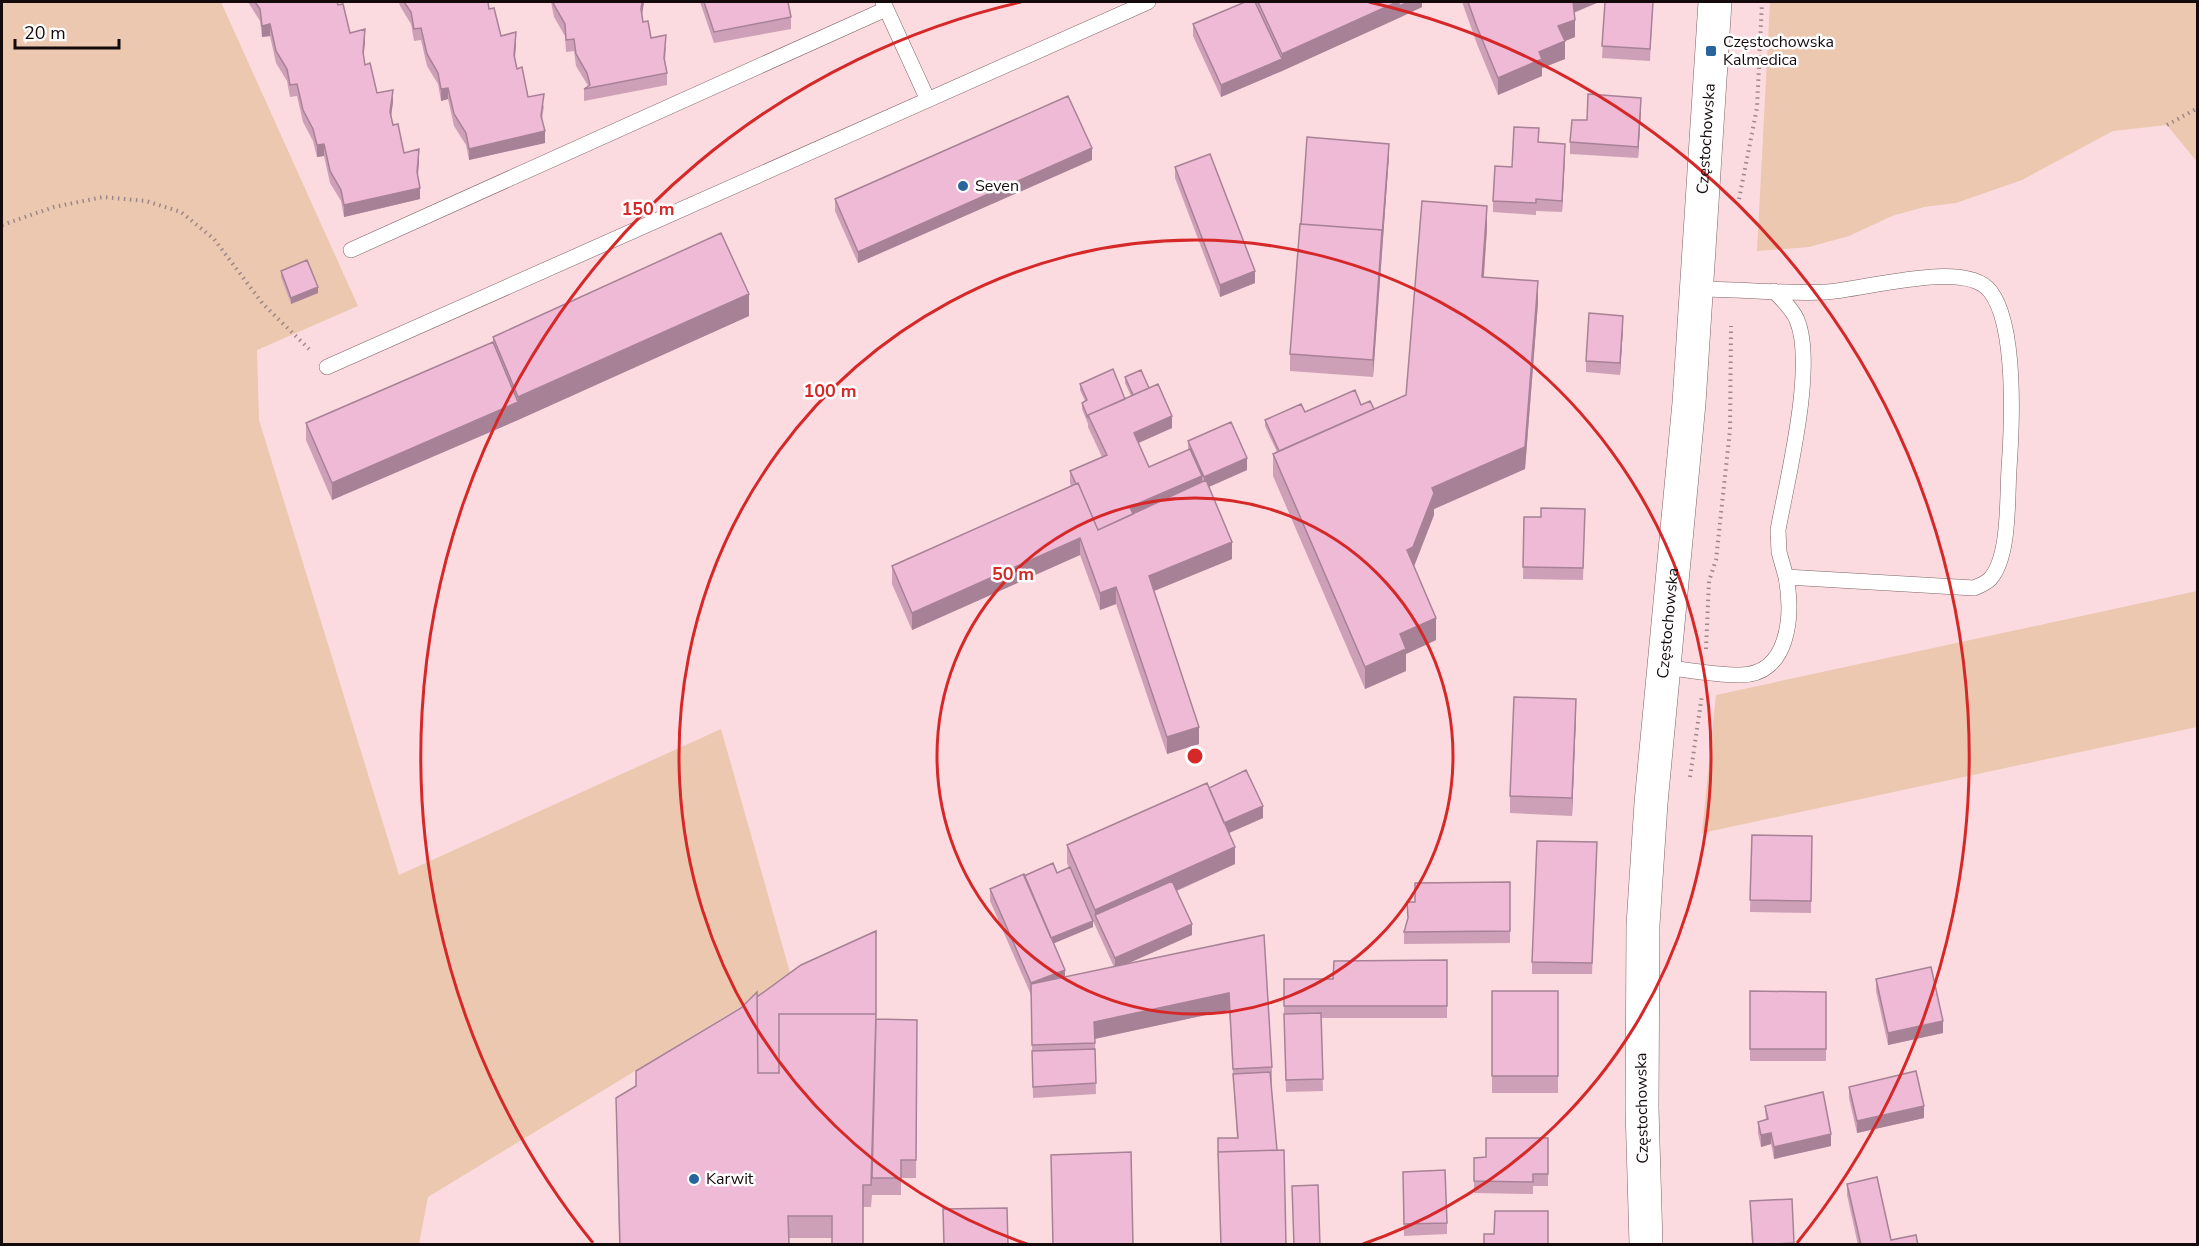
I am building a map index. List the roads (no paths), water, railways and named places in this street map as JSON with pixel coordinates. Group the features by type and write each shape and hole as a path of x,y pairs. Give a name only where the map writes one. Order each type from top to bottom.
{"main road":[{"name":"Częstochowska","path":"1646,1245 1642,1108 1643,925 1651,803 1689,404 1715,2"}],"lane":[{"path":"327,367 927,98 1148,2"},
{"path":"351,250 884,5 927,98"},
{"path":"1696,289 1829,292 1908,279 1962,277 1989,289 2001,310 2007,340 2012,429 2004,539 2000,562 1989,580 1974,588 1786,577"},
{"path":"1664,668 1739,675 1751,674 1762,670 1778,655 1788,628 1790,596 1779,552 1778,530 1802,393 1802,353 1797,320 1774,291"}],"place":[{"name":"Częstochowska Kalmedica","path":"1711,51"},
{"name":"Seven","path":"963,186"},
{"name":"Karwit","path":"694,1179"}]}
